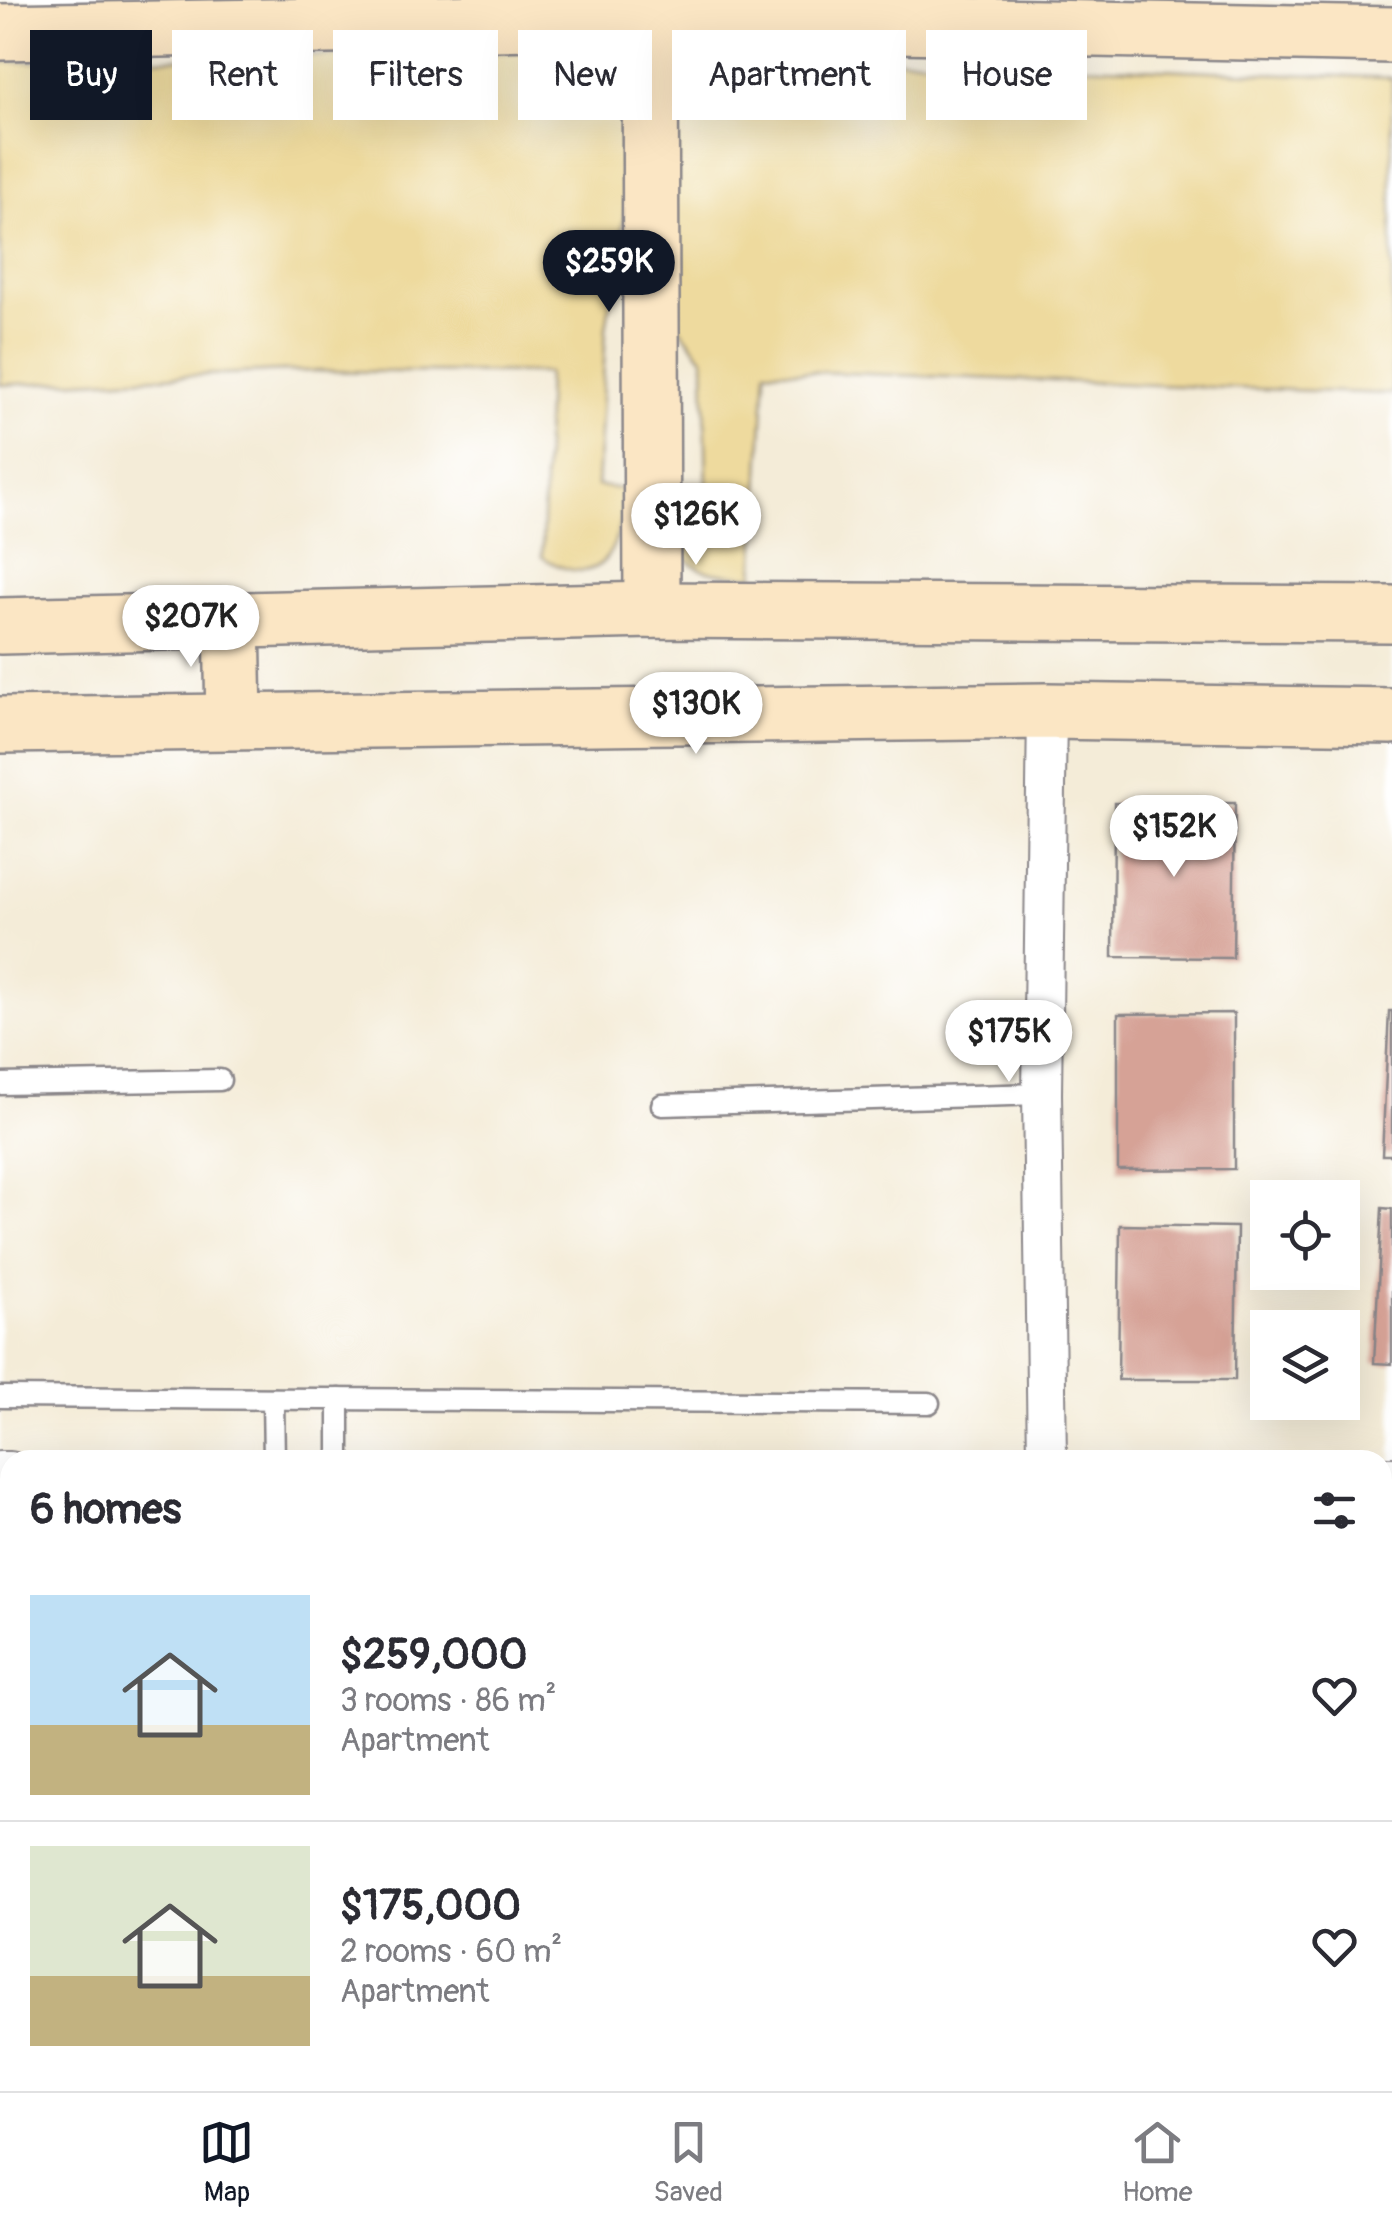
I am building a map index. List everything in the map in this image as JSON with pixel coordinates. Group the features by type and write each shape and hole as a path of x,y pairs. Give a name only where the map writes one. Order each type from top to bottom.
{"street":[{"path":"0,32 650,20 1392,35"},
{"path":"650,20 652,610"},
{"path":"0,626 652,610 1392,614"},
{"path":"232,619 234,720"},
{"path":"1046,1450 1042,1094 1047,711"},
{"path":"0,725 1047,711 1392,716"}],"lane":[{"path":"0,1084 220,1080"},
{"path":"662,1105 1042,1094"},
{"path":"0,1398 929,1402"},
{"path":"274,1399 274,1450"},
{"path":"338,1399 339,1450"}],"sand":[{"path":"498,52 518,52 518,120 633,120 635,148 606,328 597,486 624,489 614,544 596,567 582,571 564,568 542,557 547,373 284,371 0,385 0,62 30,61 30,120 152,120 152,59 172,59 172,120 313,120 313,56 333,55 333,120 498,120"},
{"path":"906,59 926,60 926,120 1087,120 1087,66 1392,78 1392,394 766,370 754,576 708,571 685,557 680,546 675,486 707,488 704,359 679,327 666,280 672,104 672,120 906,120"}],"building":[{"path":"1114,803 1235,803 1233,958 1113,957"},
{"path":"1389,1011 1392,1155 1382,1155"},
{"path":"1234,1013 1234,1169 1118,1170 1118,1014"},
{"path":"1382,1208 1392,1209 1392,1364 1374,1363"},
{"path":"1120,1225 1237,1227 1235,1380 1118,1380"}]}
